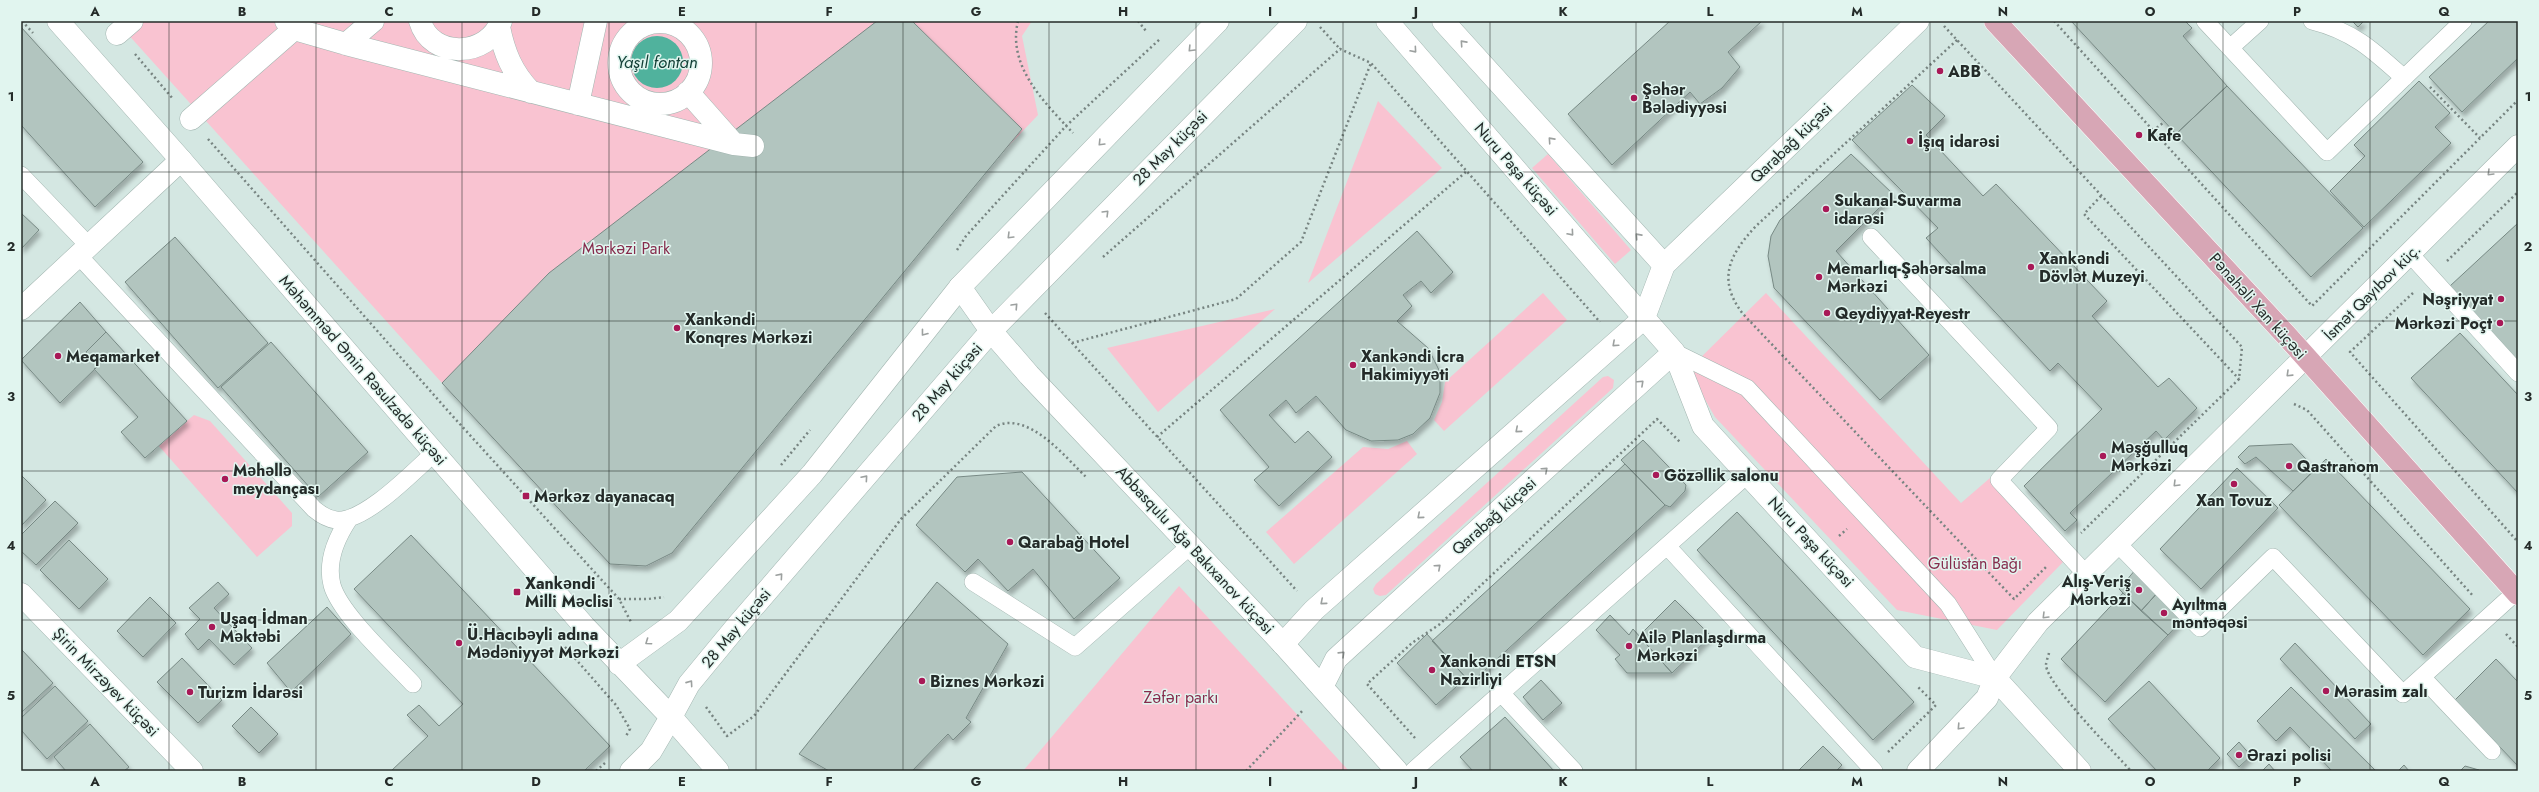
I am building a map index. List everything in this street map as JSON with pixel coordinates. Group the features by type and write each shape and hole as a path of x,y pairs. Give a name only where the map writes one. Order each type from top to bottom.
{"main road":[{"name":"Pənahəli Xan küçəsi","path":"1995,21 2305,358 2517,593"}],"street":[{"name":"Məhəmməd Əmin Rəsulzadə küçəsi","path":"58,21 181,160 434,454 619,664 671,717 718,771"},
{"path":"346,44 373,21"},
{"path":"420,21 428,36 440,45 453,49 466,50 480,45 491,37 500,24"},
{"path":"578,104 596,21"},
{"path":"619,664 678,621 812,474 960,287 1218,21"},
{"name":"28 May küçəsi","path":"631,771 651,751 689,684 991,331 1296,21"},
{"name":"Nuru Paşa küçəsi","path":"1387,21 1674,352 1703,426 1915,657 1995,678 2080,771"},
{"path":"1283,644 1314,610 1644,318 1664,265 1443,21"},
{"name":"Qarabağ küçəsi","path":"1664,265 1918,21"},
{"path":"670,23 682,28 691,36 698,46 701,58 696,82 688,92 674,101 656,104 634,95 626,86 619,62 621,50 626,39 635,30 646,24 670,23"},
{"path":"500,24 505,53 513,70 531,92"},
{"path":"191,119 290,25 346,44 609,112 744,145 688,92"},
{"path":"609,112 626,86"},
{"name":"İsmət Qayıbov küç.","path":"1918,771 1987,698 1995,678 2038,622 2518,146"},
{"path":"21,309 181,160"},
{"name":"Abbasqulu Ağa Bakıxanov küçəsi","path":"960,287 991,331 1029,375 1283,644 1397,771"},
{"name":"Qarabağ küçəsi","path":"1322,687 1336,659 1674,352"},
{"name":"Şirin Mirzəyev küçəsi","path":"21,594 192,771"}],"lane":[{"path":"2205,21 2327,152 2462,21"},
{"path":"2230,48 2260,21"},
{"path":"2312,21 2333,26 2366,43 2408,74"},
{"path":"21,175 84,251 314,509 336,520 350,519 364,512 434,454"},
{"path":"1871,237 2049,428 1999,480 2086,574"},
{"path":"2410,254 2518,373"},
{"name":"Nuru Paşa küçəsi","path":"1674,352 1747,388 1948,604 1995,678"},
{"path":"1413,771 1748,474"},
{"path":"350,519 339,535 332,556 332,584 344,609 413,684"},
{"path":"2117,543 2200,628 2273,557 2403,694 2517,593"},
{"path":"973,582 1075,647 1190,546"},
{"path":"1667,546 1872,770"},
{"path":"2422,677 2492,751"},
{"path":"1501,693 1574,771"}],"path":[{"path":"1018,21 1015,35 1017,53 1025,75 1054,111"},
{"path":"1138,21 1146,31"},
{"path":"1315,21 1340,49 1371,63 1602,325"},
{"path":"2054,21 2312,306 2518,100"},
{"path":"1944,26 1957,40 2101,196 2242,347 2239,379 2014,599 1743,314 1734,303 1730,287 1731,262 1735,250 1745,238 1957,40"},
{"path":"124,27 191,119 482,449 619,599 648,599 668,596"},
{"path":"966,236 1066,126 1163,37"},
{"path":"1102,258 1340,49"},
{"path":"1072,343 1236,299 1301,242 1371,63"},
{"path":"2408,74 2480,138"},
{"path":"2153,131 2164,122"},
{"path":"1157,437 1467,171"},
{"path":"2101,196 2084,214 2239,379"},
{"path":"1027,293 1297,591 1303,586"},
{"path":"1598,329 1606,321"},
{"path":"2350,352 2518,542"},
{"path":"2307,410 2518,647"},
{"path":"1431,755 1367,684 1412,643 1440,624 1657,419"},
{"path":"727,736 754,716 902,519 996,426 1007,421 1020,424 1044,436 1089,480"},
{"path":"776,472 811,429"},
{"path":"1838,537 1850,526"},
{"path":"561,643 616,705 630,729"},
{"path":"1872,770 1936,704"},
{"path":"1246,771 1304,709"}],"green space":[{"name":"Mərkəzi Park","path":"116,21 1032,21 1022,36 1038,115 943,215 672,553 646,566 610,564 442,383"},
{"path":"1378,101 1442,168 1308,283"},
{"path":"1548,154 1631,250 1615,264 1532,168"},
{"path":"1543,293 1567,320 1444,431 1434,420 1442,402 1445,382"},
{"name":"Gülüstan Bağı","path":"1766,293 1961,503 1990,478 2065,560 1997,630 1897,610 1715,417 1688,370"},
{"path":"1275,309 1158,412 1107,348"},
{"path":"1608,376 1614,380 1613,388 1386,595 1380,596 1375,594 1373,589 1376,584 1603,377"},
{"name":"Məhəllə meydançası","path":"194,415 210,421 292,513 292,526 257,557 158,445"},
{"path":"1407,441 1417,454 1294,564 1266,532 1363,447 1388,449"},
{"name":"Zəfər parkı","path":"1179,586 1349,771 1023,771"}],"water":[{"name":"Yaşıl fontan","path":"657,36 667,38 675,44 681,52 683,62 681,72 675,80 667,86 657,88 647,86 639,80 633,72 631,62 633,52 639,44 647,38"}],"building":[{"name":"Xankəndi Konqres Mərkəzi","path":"877,21 912,21 1022,129 672,553 646,566 610,564 442,383 549,273"},
{"name":"Şəhər Bələdiyyəsi","path":"1670,21 1762,21 1728,52 1740,67 1722,88 1700,104 1690,92 1612,165 1568,114"},
{"path":"2071,21 2185,21 2192,28 2183,36 2227,86 2176,134"},
{"path":"2352,21 2364,21 2358,27"},
{"path":"2489,21 2518,21 2518,58 2462,112 2429,77"},
{"path":"21,27 143,162 95,207 21,125"},
{"path":"2419,81 2450,113 2435,127 2451,143 2364,227 2330,191 2365,156 2354,145"},
{"path":"1912,85 1945,116 1926,135 1983,196 1996,184 2107,301 2092,316 2158,387 2169,378 2197,408 2164,440 2156,431 2070,513 2077,520 2065,531 2024,486 2102,409 2058,363 2050,371 1926,238 1938,228 1852,140"},
{"path":"2227,86 2363,228 2311,277 2176,134"},
{"path":"1851,154 1893,194 1836,251 1929,355 1880,400 1774,288 1768,256 1771,236 1780,220"},
{"path":"21,213 39,230 21,249"},
{"name":"Mərkəzi Poçt","path":"2518,223 2518,359 2517,360 2450,286"},
{"name":"Xankəndi İcra Hakimiyyəti","path":"1417,231 1453,272 1431,293 1421,281 1403,295 1412,306 1397,321 1428,348 1440,372 1440,393 1430,418 1413,434 1398,440 1371,441 1346,430 1316,396 1296,413 1286,400 1269,415 1295,443 1308,431 1332,457 1279,506 1254,480 1269,467 1220,410"},
{"path":"175,237 268,343 218,388 125,282"},
{"name":"Meqamarket","path":"80,302 106,332 86,352 98,366 60,403 21,360"},
{"path":"106,332 187,421 145,458 121,432 138,417 94,369 98,366 86,352"},
{"path":"2460,333 2518,395 2518,493 2411,378"},
{"path":"271,342 368,452 318,497 221,387"},
{"name":"Gözəllik salonu","path":"1643,440 1686,485 1685,491 1670,507 1665,505 1621,460"},
{"name":"Qastranom","path":"2292,444 2315,469 2293,491 2256,457 2245,464 2238,457 2249,446"},
{"path":"2326,459 2470,609 2423,655 2279,505"},
{"path":"1625,464 1665,505 1471,683 1432,641"},
{"path":"2237,468 2278,508 2201,589 2160,549"},
{"name":"Qarabağ Hotel","path":"1022,472 1120,578 1074,619 1033,569 1008,591 978,559 965,572 916,525 957,477"},
{"path":"21,475 46,500 21,526"},
{"path":"55,501 78,523 36,565 21,551 21,535"},
{"path":"1737,512 1914,702 1873,740 1697,550"},
{"name":"Ü.Hacıbəyli adına Mədəniyyət Mərkəzi","path":"411,535 610,746 584,771 391,771 428,736 407,715 419,705 439,726 463,704 354,589"},
{"path":"69,540 108,579 79,609 40,570"},
{"name":"Alış-Veriş Mərkəzi","path":"2136,569 2159,591 2141,611 2119,589"},
{"name":"Uşaq İdman Məktəbi","path":"218,582 229,594 214,608 252,648 234,665 209,639 198,650 185,634 200,619 189,608"},
{"name":"Biznes Mərkəzi","path":"937,582 1008,644 966,718 971,722 953,740 948,734 912,771 829,771 799,754"},
{"name":"Ayıltma məntəqəsi","path":"2159,591 2186,616 2168,635 2141,611"},
{"path":"2123,593 2168,635 2105,702 2061,659"},
{"path":"150,597 176,623 143,657 117,631"},
{"path":"1675,600 1711,636 1672,673 1639,636"},
{"path":"327,607 351,634 291,692 267,663"},
{"name":"Ailə Planlaşdırma Mərkəzi","path":"1610,615 1629,635 1633,629 1672,673 1627,673 1615,659 1620,655 1596,630"},
{"name":"Xankəndi ETSN Nazirliyi","path":"1427,634 1466,678 1436,705 1397,663"},
{"name":"Mərasim zalı","path":"2295,643 2371,724 2355,739 2280,659"},
{"path":"21,649 53,683 21,713"},
{"path":"182,658 222,700 198,723 157,682"},
{"path":"2496,659 2518,682 2518,766 2455,700"},
{"path":"1541,680 1562,703 1543,720 1523,697"},
{"path":"2149,681 2220,758 2207,771 2157,771 2108,719"},
{"path":"55,686 88,721 47,759 21,730 21,718"},
{"path":"2291,687 2376,771 2332,771 2290,727 2276,741 2257,721"},
{"path":"251,707 278,734 259,753 232,726"},
{"path":"1505,717 1554,771 1473,771 1460,757"},
{"path":"90,724 129,767 124,771 66,771 54,757"},
{"name":"Ərazi polisi","path":"2239,742 2251,756 2239,767 2227,754"},
{"path":"1823,746 1842,765 1836,771 1798,771"},
{"path":"2269,764 2275,771 2262,771"},
{"path":"2404,765 2409,771 2398,771"},
{"path":"2465,766 2479,770 2480,771 2460,771"}],"place":[{"name":"ABB","path":"1940,71"},
{"name":"Şəhər Bələdiyyəsi","path":"1634,98"},
{"name":"Kafe","path":"2139,135"},
{"name":"İşıq idarəsi","path":"1910,141"},
{"name":"Sukanal-Suvarma idarəsi","path":"1826,209"},
{"name":"Xankəndi Dövlət Muzeyi","path":"2031,267"},
{"name":"Memarlıq-Şəhərsalma Mərkəzi","path":"1819,277"},
{"name":"Nəşriyyat","path":"2501,299"},
{"name":"Qeydiyyat-Reyestr","path":"1827,313"},
{"name":"Mərkəzi Poçt","path":"2500,323"},
{"name":"Xankəndi Konqres Mərkəzi","path":"677,328"},
{"name":"Meqamarket","path":"58,356"},
{"name":"Xankəndi İcra Hakimiyyəti","path":"1353,365"},
{"name":"Məşğulluq Mərkəzi","path":"2103,456"},
{"name":"Qastranom","path":"2289,466"},
{"name":"Gözəllik salonu","path":"1656,475"},
{"name":"Məhəllə meydançası","path":"225,479"},
{"name":"Xan Tovuz","path":"2234,484"},
{"name":"Mərkəz dayanacaq","path":"526,496"},
{"name":"Qarabağ Hotel","path":"1010,542"},
{"name":"Alış-Veriş Mərkəzi","path":"2139,590"},
{"name":"Xankəndi Milli Məclisi","path":"517,592"},
{"name":"Ayıltma məntəqəsi","path":"2164,613"},
{"name":"Uşaq İdman Məktəbi","path":"212,627"},
{"name":"Ü.Hacıbəyli adına Mədəniyyət Mərkəzi","path":"459,643"},
{"name":"Ailə Planlaşdırma Mərkəzi","path":"1629,646"},
{"name":"Xankəndi ETSN Nazirliyi","path":"1432,670"},
{"name":"Biznes Mərkəzi","path":"922,681"},
{"name":"Mərasim zalı","path":"2326,691"},
{"name":"Turizm İdarəsi","path":"190,692"},
{"name":"Ərazi polisi","path":"2239,755"}]}
